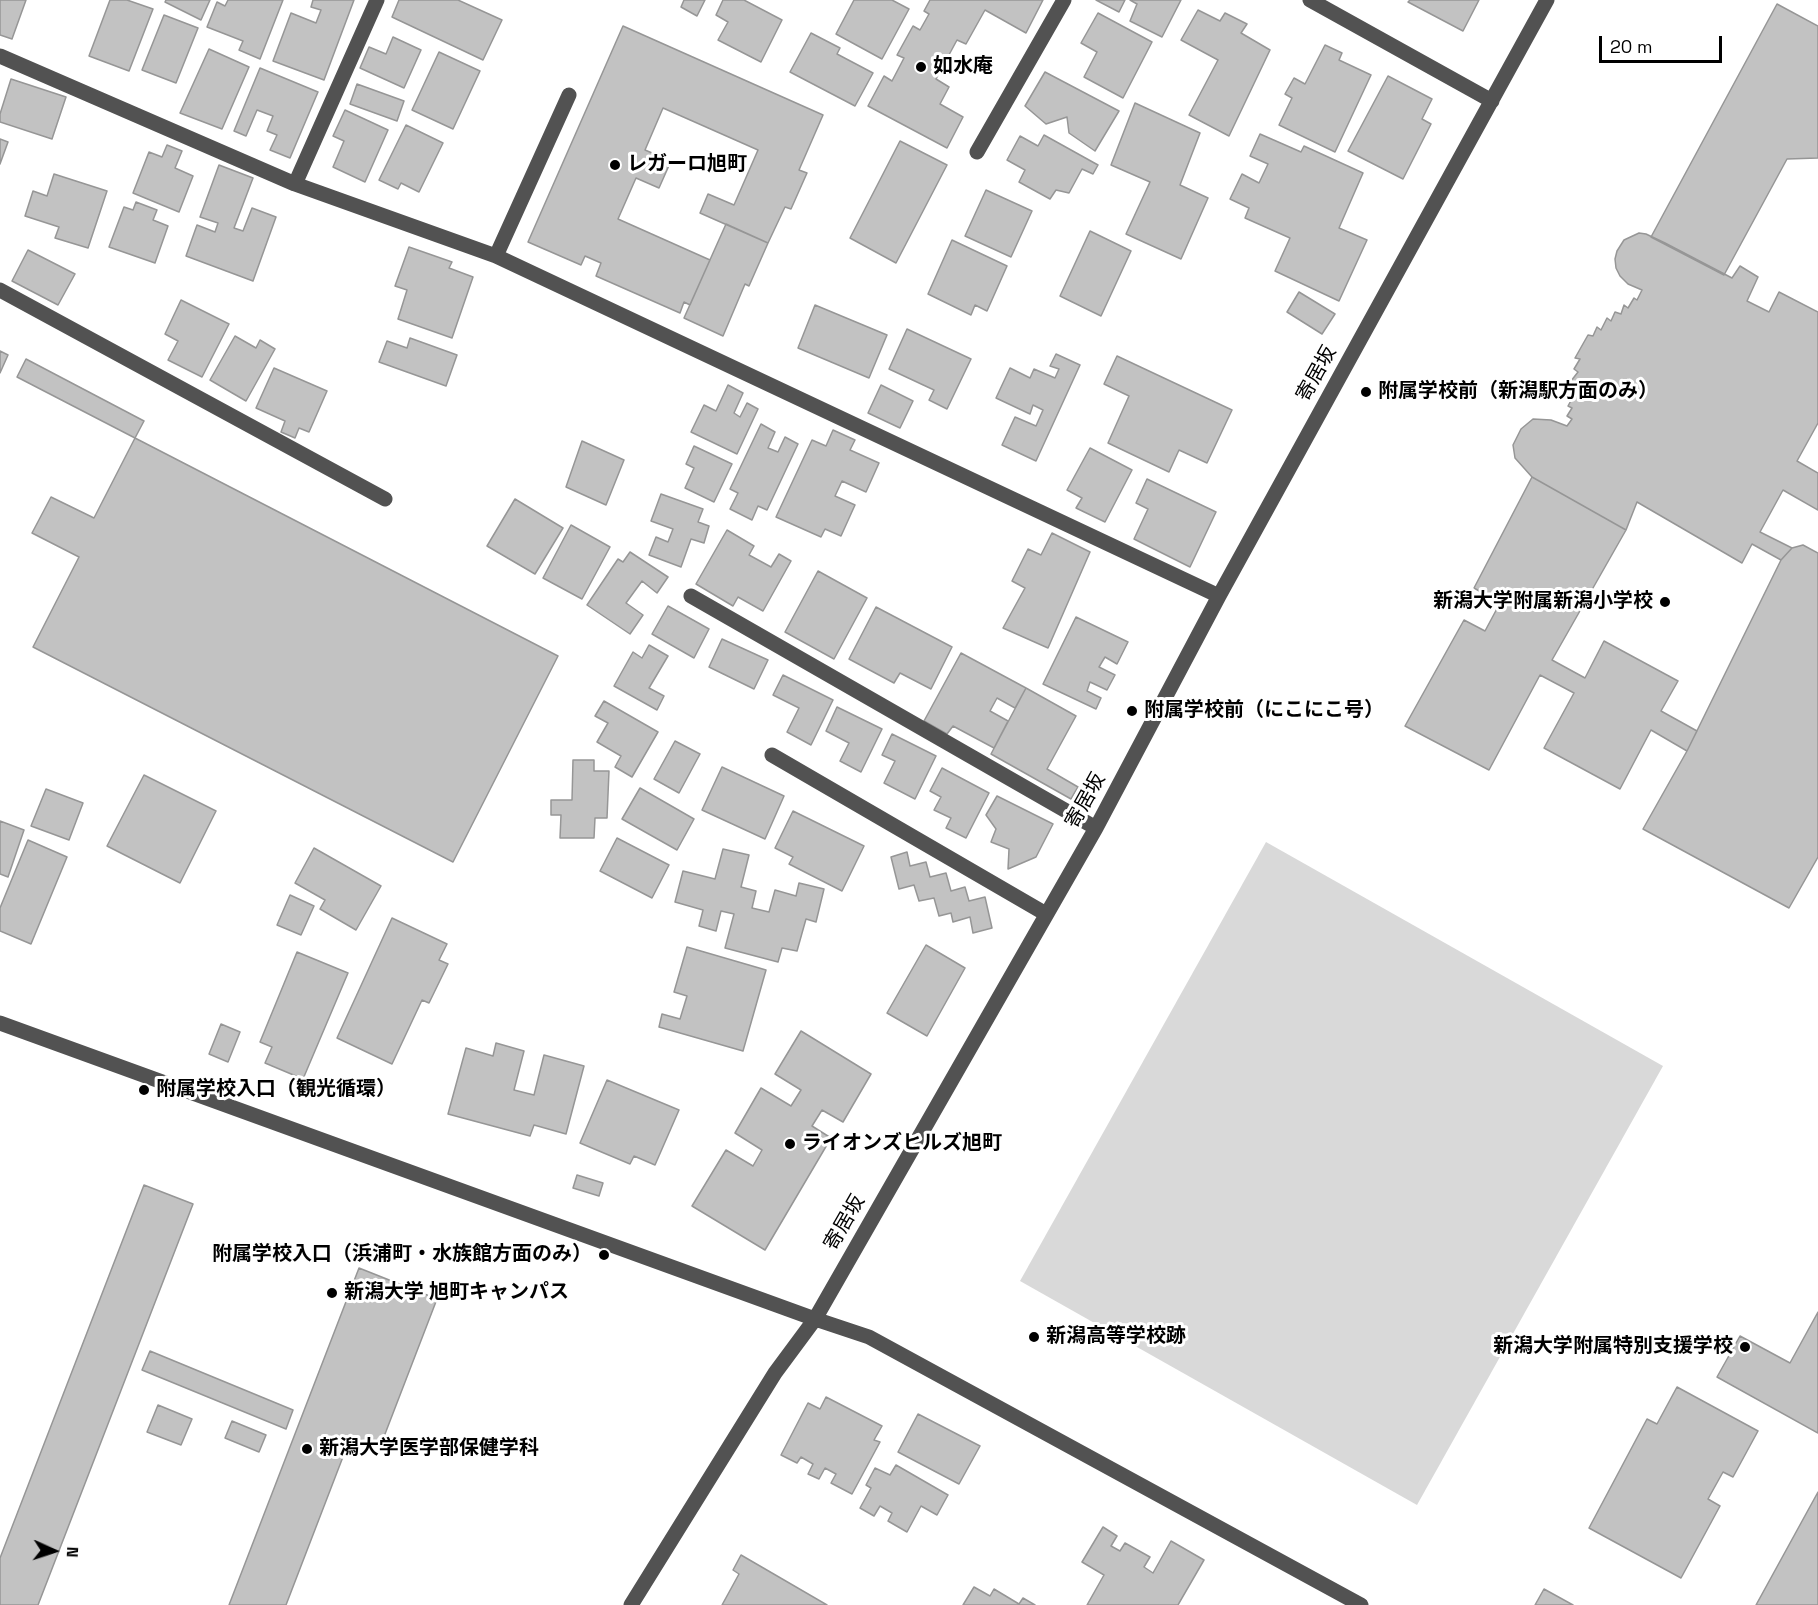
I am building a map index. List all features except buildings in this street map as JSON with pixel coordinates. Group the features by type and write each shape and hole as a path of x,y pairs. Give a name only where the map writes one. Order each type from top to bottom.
{"street":[{"path":"295,184 377,0"},
{"path":"977,152 1064,0"},
{"path":"1310,0 1492,101"},
{"name":"寄居坂","path":"631,1605 775,1373 815,1319 1096,828 1219,596 1548,0"},
{"path":"0,56 295,184 496,256 1219,596"},
{"path":"496,256 569,95"},
{"path":"0,290 385,499"},
{"path":"691,596 1096,828"},
{"path":"772,755 1046,914"},
{"path":"0,1023 869,1337 1361,1605"}],"shaded area":[{"path":"1266,842 1663,1066 1417,1505 1020,1281"}],"place":[{"name":"如水庵","path":"921,67"},
{"name":"レガーロ旭町","path":"615,165"},
{"name":"附属学校前（新潟駅方面のみ）","path":"1366,392"},
{"name":"新潟大学附属新潟小学校","path":"1665,602"},
{"name":"附属学校前（にこにこ号）","path":"1132,711"},
{"name":"附属学校入口（観光循環）","path":"144,1090"},
{"name":"ライオンズヒルズ旭町","path":"790,1144"},
{"name":"附属学校入口（浜浦町・水族館方面のみ）","path":"604,1255"},
{"name":"新潟大学 旭町キャンパス","path":"332,1293"},
{"name":"新潟高等学校跡","path":"1034,1337"},
{"name":"新潟大学附属特別支援学校","path":"1745,1347"},
{"name":"新潟大学医学部保健学科","path":"307,1449"}]}
